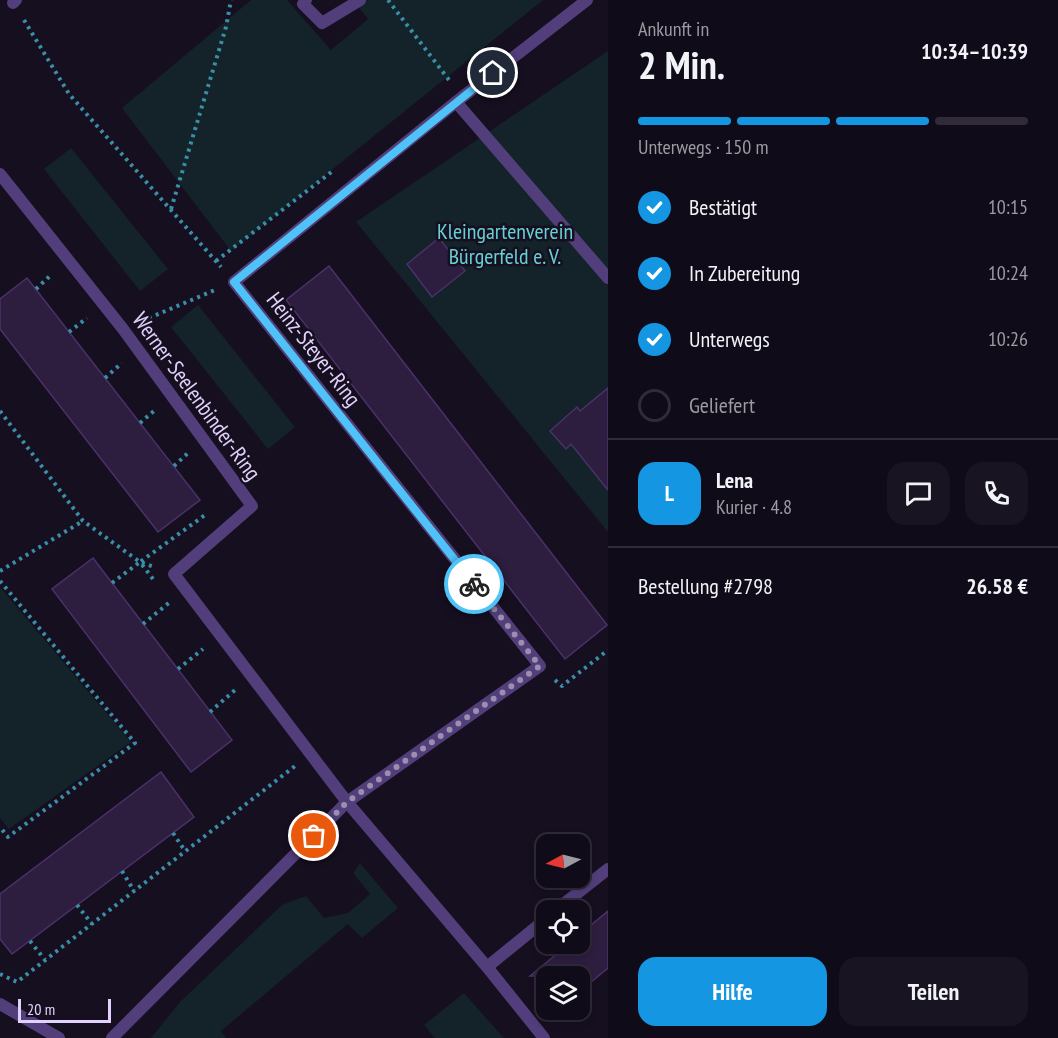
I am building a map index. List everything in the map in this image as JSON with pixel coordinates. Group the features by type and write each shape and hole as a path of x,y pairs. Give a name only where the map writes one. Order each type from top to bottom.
{"street":[{"path":"306,0 303,4 322,22 360,0"},
{"name":"Heinz-Steyer-Ring","path":"540,666 234,282 456,102 587,0"},
{"path":"456,102 608,279"},
{"name":"Werner-Seelenbinder-Ring","path":"0,174 123,329 252,506 174,574"},
{"path":"174,574 347,802 544,1038"},
{"path":"112,1038 347,802 540,666"},
{"path":"569,900 608,869"},
{"path":"487,967 536,927"},
{"path":"0,1004 59,1038"}],"path":[{"path":"171,210 226,27 231,0"},
{"path":"388,0 449,80"},
{"path":"14,1 69,94 234,282 123,329"},
{"path":"36,289 55,271"},
{"path":"69,332 90,316"},
{"path":"105,378 125,360"},
{"path":"140,423 160,406"},
{"path":"0,411 83,521 140,562 174,574"},
{"path":"174,466 193,448"},
{"path":"112,583 210,510"},
{"path":"0,571 83,521"},
{"path":"140,562 158,586"},
{"path":"0,581 135,743 8,837 0,827"},
{"path":"165,594 178,610"},
{"path":"143,624 171,602"},
{"path":"178,669 206,646 212,655"},
{"path":"540,666 562,686 608,650"},
{"path":"210,712 238,688"},
{"path":"0,974 17,982 297,765 290,756"},
{"path":"173,833 185,851"},
{"path":"122,871 134,891"},
{"path":"77,905 92,924"},
{"path":"30,940 45,960"}],"green space":[{"path":"251,0 287,0 331,50 368,19 353,0 543,0 231,251 122,108"},
{"name":"Kleingartenverein Bürgerfeld e. V.","path":"608,51 608,532 356,222"},
{"path":"71,148 168,269 140,291 44,169"},
{"path":"198,305 295,427 268,449 171,327"},
{"path":"0,587 131,742 9,829 0,818"},
{"path":"360,863 398,908 362,938 348,924 221,1031 226,1038 151,1038 181,1001 282,905 306,896 324,918 348,913 370,894 353,873"},
{"path":"464,993 504,1038 435,1038 424,1025"}],"building":[{"path":"439,238 465,271 432,297 407,264"},
{"path":"329,266 607,625 565,659 286,300"},
{"path":"27,278 200,500 158,532 0,329 0,299"},
{"path":"608,388 608,490 571,444 566,449 550,431 577,407 580,411"},
{"path":"93,558 232,740 191,772 52,589"},
{"path":"161,772 194,817 12,954 0,939 0,894"},
{"path":"608,911 608,968 590,983 590,966 542,966 557,954 590,954 590,926"}],"way so far":[{"path":"314,836 347,802 540,666 474,584"}],"route":[{"path":"474,584 234,282 493,73"}]}
